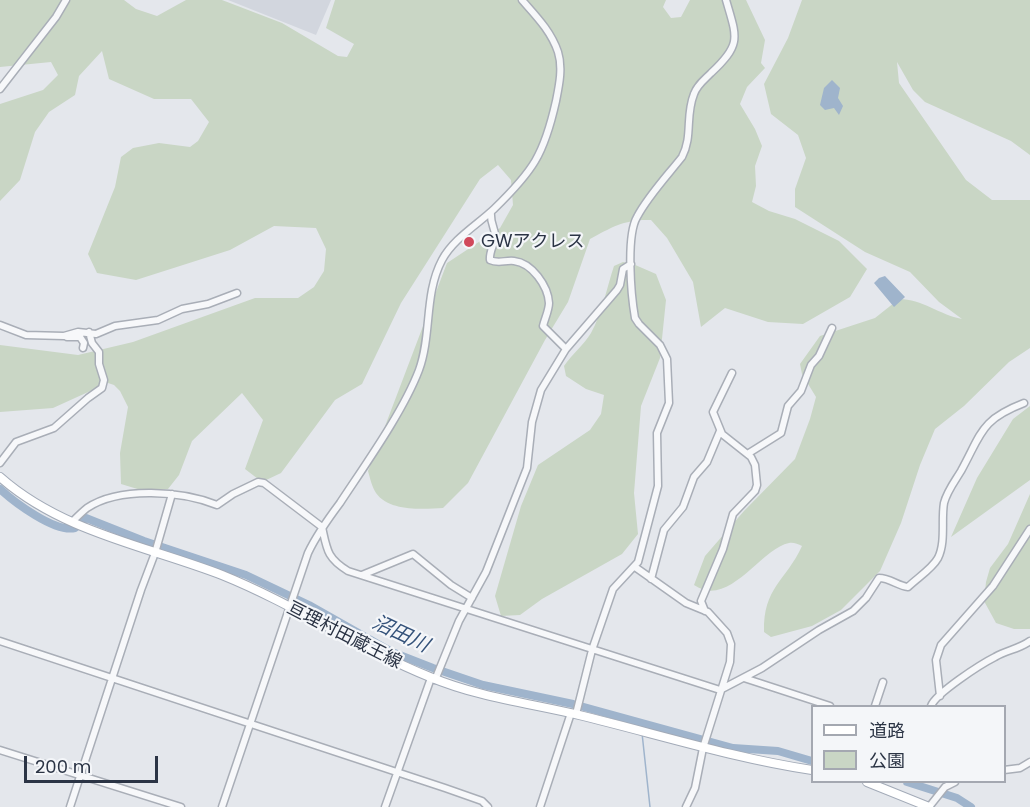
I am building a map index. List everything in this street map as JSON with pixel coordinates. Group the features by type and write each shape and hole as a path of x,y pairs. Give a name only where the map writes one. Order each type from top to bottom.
{"main road":[{"name":"亘理村田蔵王線","path":"0,477 35,504 155,553 223,576 433,679 481,695 574,714 777,765 811,770"},
{"path":"869,783 929,807"}],"street":[{"path":"0,89 56,17 66,0"},
{"path":"222,807 308,553 322,527 381,439 419,369 431,288 436,271 444,255 458,240 491,212 526,176 538,159 548,135 559,88 561,67 559,54 552,38 522,0"},
{"path":"540,807 574,714 592,650 614,589 634,567 642,551 656,496 659,473 657,434 668,409 669,384 665,352 635,318 631,264 633,230 638,215 682,158 687,148 690,104 696,89 725,60 734,47 735,29 726,0"},
{"path":"491,212 490,222 495,238 489,255 490,260 514,261 523,264 541,280 549,299 543,326 566,349"},
{"path":"386,807 433,679 486,572 527,468 534,408 541,390 566,349 617,290 623,269 631,264"},
{"path":"64,336 78,332 96,334 114,326 158,320 182,309 208,304 237,293"},
{"path":"0,325 27,335 80,337 84,343 83,348"},
{"path":"749,453 781,433 788,406 801,391 832,328"},
{"path":"0,463 16,442 54,428 102,388 104,380 99,364 99,352 92,343 89,332"},
{"path":"705,611 701,601 723,549 733,514 755,491 757,485 755,465 749,453 720,431 713,412 732,373"},
{"path":"77,523 87,508 112,498 141,494 172,494 200,498 217,505 258,482 264,483 322,527 328,554 331,559 348,571 720,690 744,678 853,611 866,598 879,578 887,578 908,586 932,564 938,558 941,546 945,501 974,443 988,422 995,416 1024,403"},
{"path":"651,579 664,530 683,507 694,477 707,462 720,431"},
{"path":"70,807 155,553 172,494"},
{"path":"940,696 936,660 941,645 993,586 1030,529"},
{"path":"362,575 413,555 444,580 472,598"},
{"path":"634,567 686,603 705,611 716,619 728,633 731,644 730,662 703,748 695,788 686,807"},
{"path":"0,640 482,801 488,807"},
{"path":"931,705 934,699 994,657 1021,647 1030,641"},
{"path":"744,678 827,705"},
{"path":"875,705 883,682"},
{"path":"0,750 181,807"},
{"path":"1006,770 1020,768 1030,762"},
{"path":"929,807 943,784"}],"shaded area":[{"path":"228,0 331,0 316,35"}],"green space":[{"path":"0,0 124,0 136,9 157,16 186,0 222,0 282,23 338,56 347,57 354,44 326,28 335,0 666,0 663,7 671,18 681,17 690,0 746,0 765,40 761,63 765,68 747,87 740,104 762,146 755,166 756,186 752,202 769,211 795,219 839,241 867,269 850,297 803,324 768,322 725,308 701,327 693,282 667,238 651,220 626,222 605,231 590,239 568,302 468,483 443,508 417,509 398,506 382,499 376,493 368,471 447,263 500,228 513,205 511,180 498,165 480,179 401,303 362,384 335,400 281,473 262,482 245,469 263,420 242,393 192,441 179,475 168,489 144,491 121,484 120,453 128,407 120,391 108,383 53,408 0,412 0,345 78,355 133,342 255,298 298,298 314,287 324,271 326,249 316,228 274,226 230,250 136,280 97,273 88,254 115,187 121,157 133,148 159,143 190,147 198,141 209,122 191,99 154,99 109,79 102,51 79,76 75,95 49,112 35,132 20,180 0,201 0,104 43,90 58,75 51,62 0,67"},
{"path":"802,0 1030,0 1030,155 1011,141 925,102 913,90 897,62 899,83 966,180 992,200 1030,200 1030,348 1009,362 964,406 935,429 920,465 901,523 880,571 841,610 812,626 771,637 764,632 767,604 802,546 791,543 778,548 732,584 720,589 707,590 694,585 705,556 744,511 795,459 816,397 802,374 800,364 820,336 875,318 899,299 923,304 962,319 939,302 910,272 865,252 795,207 795,189 806,158 798,135 771,114 764,84 788,38"},
{"path":"623,262 656,274 666,300 660,358 641,406 634,493 638,534 622,554 542,599 520,615 501,616 495,596 521,506 538,465 590,430 601,414 604,395 586,389 566,376 564,366 591,333 614,266"},
{"path":"1030,406 1030,480 951,537 977,478 1013,419"},
{"path":"1030,494 1030,629 1014,629 996,623 984,601 986,582 990,568 1008,544"}],"water":[{"path":"832,80 840,88 838,98 843,106 839,115 834,108 825,110 820,105 824,88"},
{"path":"885,276 905,297 894,307 874,283"}],"waterway":[{"name":"沼田川","path":"0,489 25,508 57,526 75,528 86,518 144,541 246,575 309,605 392,652 483,685 573,704 733,748 778,751 811,761"},
{"name":"沼田川","path":"642,723 642,729"},
{"path":"642,733 650,807"},
{"name":"沼田川","path":"910,783 957,798 971,807"}],"place":[{"name":"GWアクレス","path":"469,242"}]}
